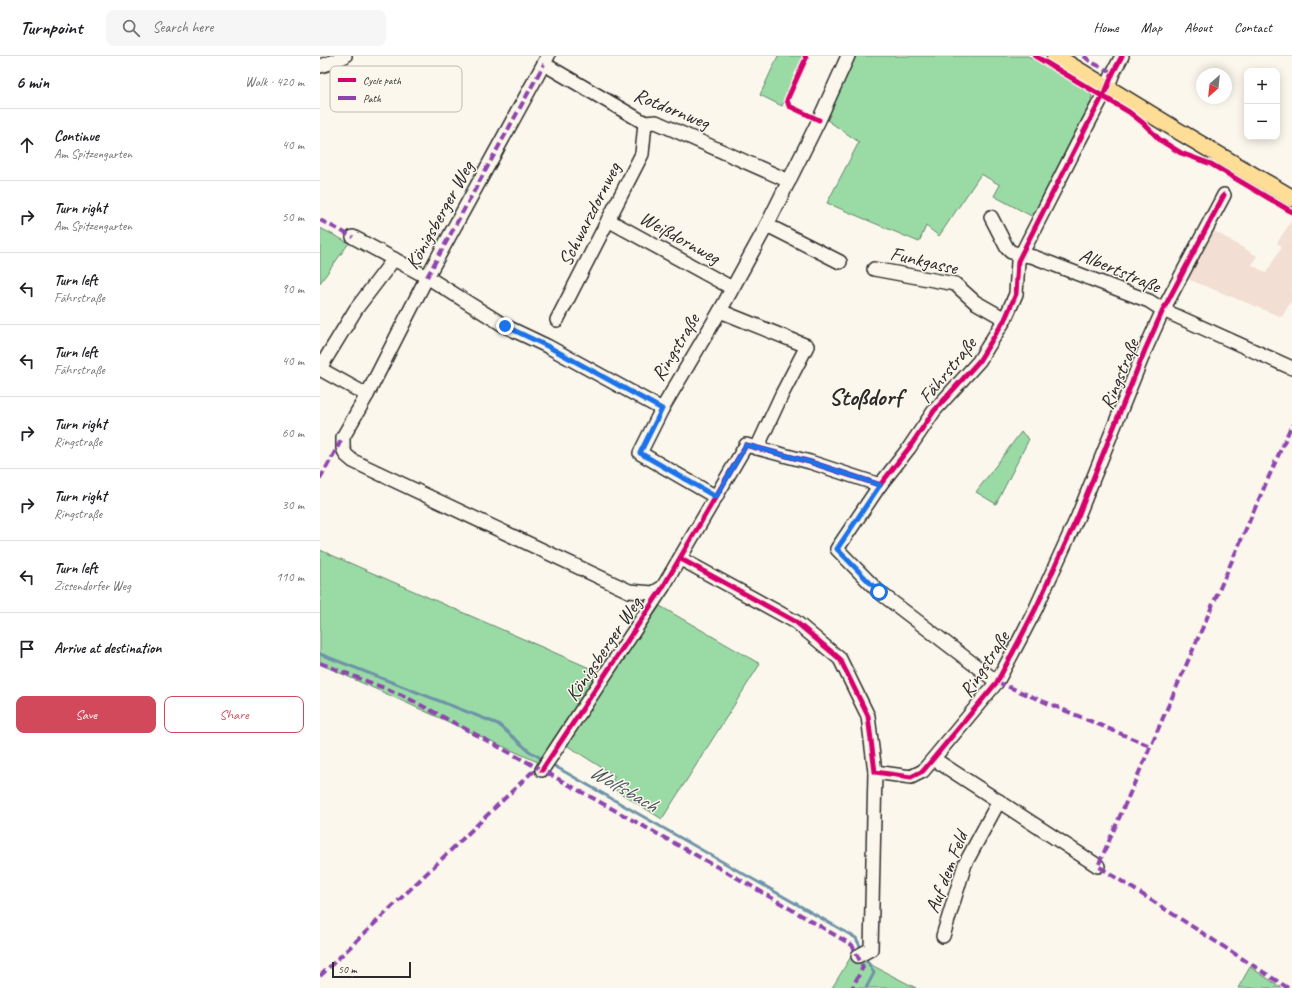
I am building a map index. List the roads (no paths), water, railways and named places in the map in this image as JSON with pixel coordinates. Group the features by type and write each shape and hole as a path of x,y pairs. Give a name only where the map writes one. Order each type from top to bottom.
{"main road":[{"path":"1055,56 1292,198"}],"street":[{"path":"320,66 345,56"},
{"name":"Ringstraße","path":"716,497 640,453 662,409 720,312 767,225 819,120 848,56"},
{"name":"Fährstraße","path":"997,682 879,592 837,549 880,485 909,448 934,411 979,361 1004,319 1016,294 1018,261 1078,141 1108,88 1113,73 1122,56"},
{"name":"Rotdornweg","path":"546,60 645,123 656,122 789,182"},
{"name":"Königsberger Weg","path":"546,60 427,277 367,395 343,437 343,448 346,455 353,461 629,591 653,593 663,587"},
{"name":"Schwarzdornweg","path":"558,320 642,154 645,123"},
{"name":"Ringstraße","path":"875,772 911,777 923,771 997,682 1036,608 1078,516 1145,350 1163,310 1224,195"},
{"name":"Albertstraße","path":"991,217 1007,248 1011,252 1034,257 1150,301 1163,310 1292,368"},
{"name":"Weißdornweg","path":"608,220 732,288"},
{"path":"767,225 840,262"},
{"path":"353,237 427,277 505,326 547,346 662,409"},
{"name":"Königsberger Weg","path":"367,395 320,368 356,309 394,259"},
{"name":"Funkgasse","path":"874,269 955,284 976,302 1004,319"},
{"path":"720,312 807,346 782,394 757,448"},
{"path":"858,956 871,949 875,772 868,716 840,658 796,622 681,559 746,445 810,462 880,485"},
{"name":"Königsberger Weg","path":"542,770 681,559"},
{"path":"934,759 1098,866"},
{"name":"Auf dem Feld","path":"943,936 965,864 999,801"}],"waterway":[{"name":"Wolfsbach","path":"320,654 498,724 529,751 544,760"},
{"name":"Wolfsbach","path":"551,764 856,938 862,950"},
{"name":"Wolfsbach","path":"865,957 874,973 866,988"}],"district":[{"name":"Stoßdorf","path":"865,397"}]}
